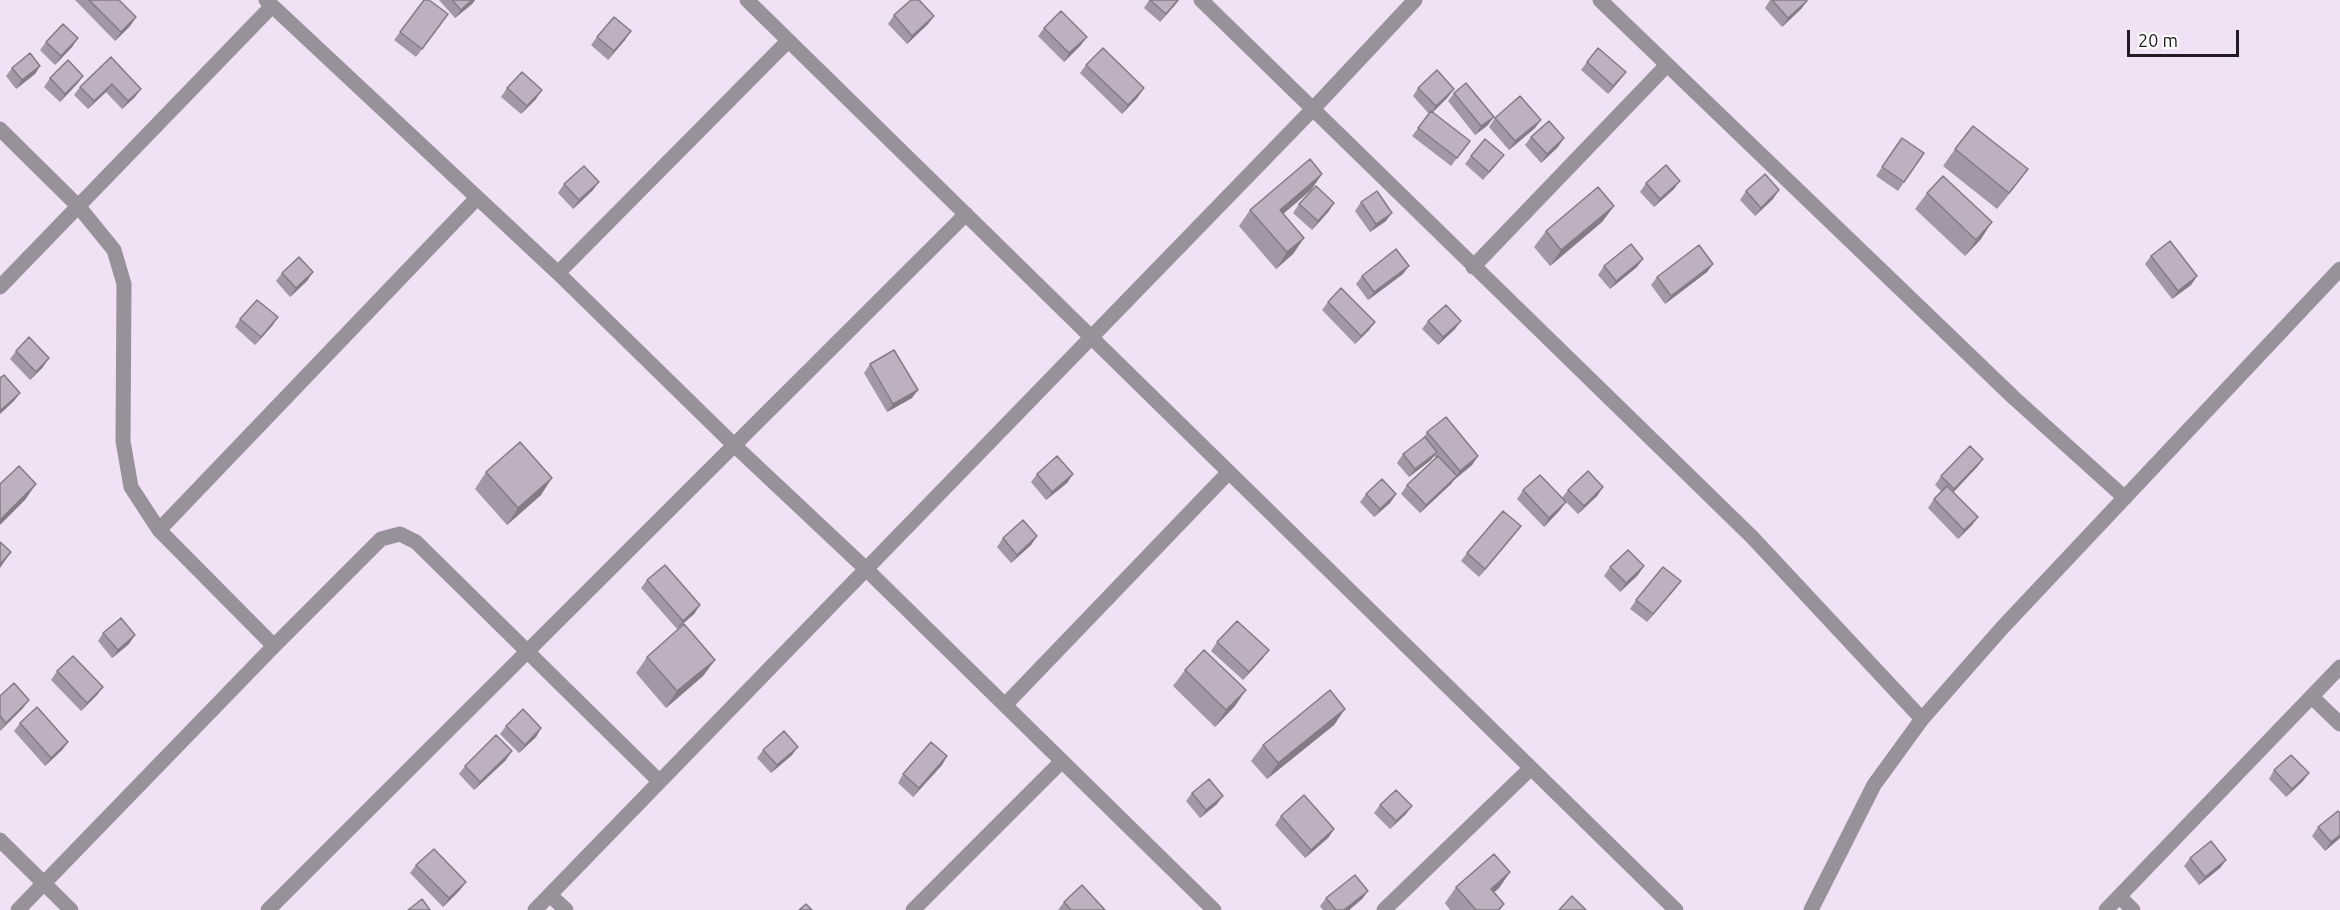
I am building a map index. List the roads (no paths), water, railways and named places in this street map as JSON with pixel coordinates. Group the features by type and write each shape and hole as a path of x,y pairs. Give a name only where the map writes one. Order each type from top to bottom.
{"street":[{"path":"747,0 1676,910"},
{"path":"1201,0 1752,537 1922,720"},
{"path":"535,910 1312,110 1415,0"},
{"path":"1600,0 2005,389 2125,498"},
{"path":"0,287 79,207 269,3 558,273 734,445 866,569 1214,910"},
{"path":"558,273 788,41"},
{"path":"1473,267 1667,65"},
{"path":"0,129 79,207 114,250 124,284 123,441 131,487 159,530 274,646"},
{"path":"159,530 477,198"},
{"path":"268,910 966,214"},
{"path":"1811,910 1874,785 1922,720 2002,628 2340,269"},
{"path":"1005,705 1229,472"},
{"path":"18,910 381,539 400,534 416,542 659,781"},
{"path":"2106,910 2340,667"},
{"path":"2312,697 2340,724"},
{"path":"913,910 1062,762"},
{"path":"1384,910 1531,768"},
{"path":"0,840 71,910"},
{"path":"550,895 566,910"},
{"path":"2120,897 2133,910"}]}
